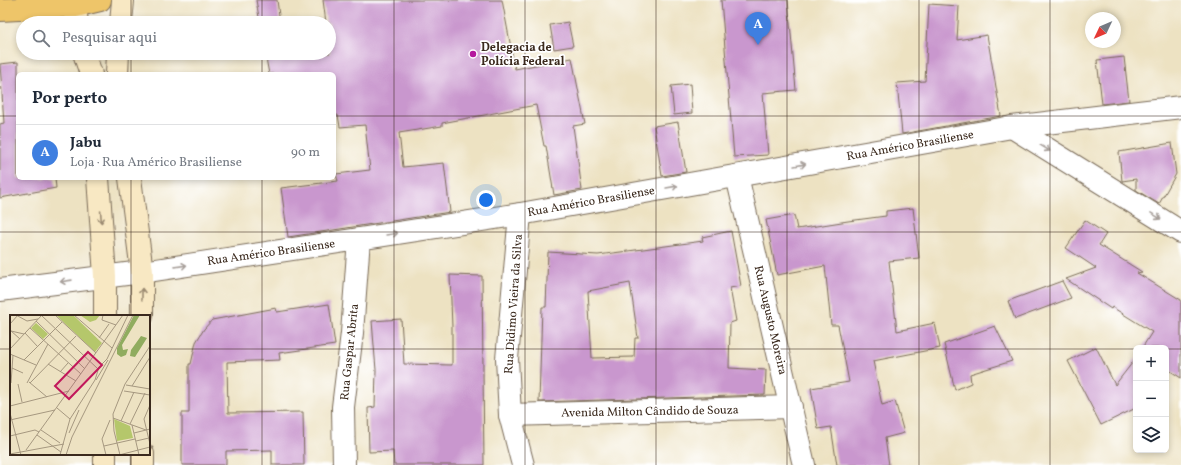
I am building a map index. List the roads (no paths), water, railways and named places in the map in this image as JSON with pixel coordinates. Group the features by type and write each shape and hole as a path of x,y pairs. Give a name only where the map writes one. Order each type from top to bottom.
{"main road":[{"path":"0,10 74,10 100,0"}],"street":[{"path":"122,16 123,0"},
{"path":"86,60 90,72"},
{"path":"117,72 118,60"},
{"name":"Rua Américo Brasiliense","path":"0,290 142,272 359,240 520,214 1012,127 1181,107"},
{"path":"1012,127 1181,232"},
{"name":"Rua Augusto Moreira","path":"737,176 804,465"},
{"path":"98,180 105,276 105,315"},
{"path":"130,180 142,272 142,315"},
{"name":"Rua Didimo Vieira da Silva","path":"520,214 507,359 510,414 523,465"},
{"name":"Rua Gaspar Abrita","path":"344,465 343,407 352,334 359,240"},
{"name":"Avenida Milton Cândido de Souza","path":"510,414 790,407"}],"place":[{"name":"Jabu","path":"758,45"},
{"name":"Delegacia de Polícia Federal","path":"473,54"}]}
